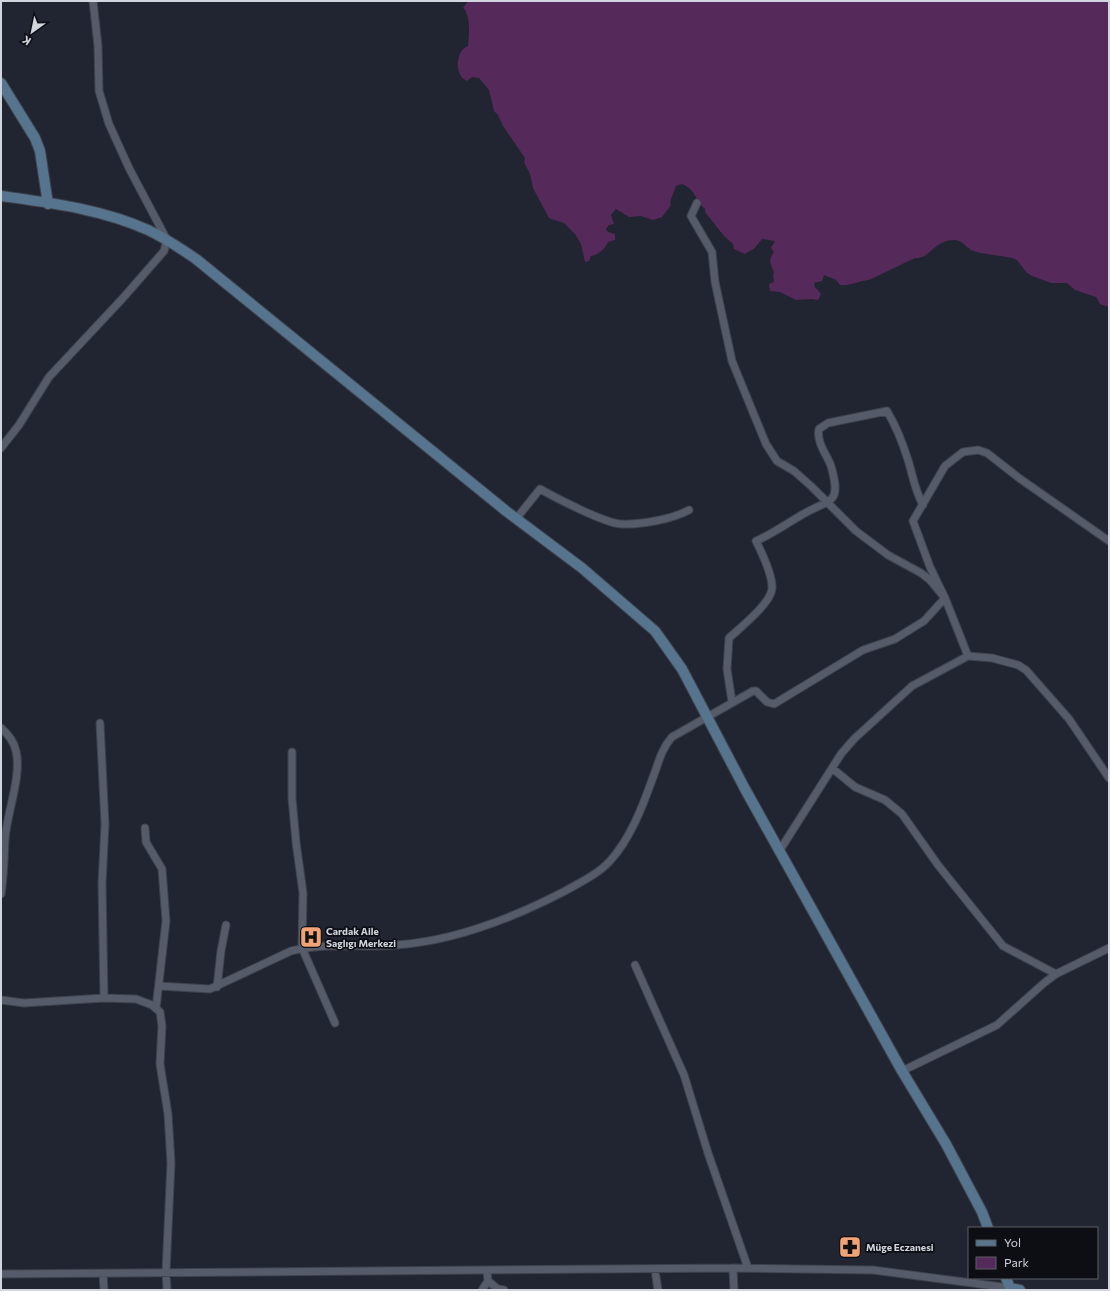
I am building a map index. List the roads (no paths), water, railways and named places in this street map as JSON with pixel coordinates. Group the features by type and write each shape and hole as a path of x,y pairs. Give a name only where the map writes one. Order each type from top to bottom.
{"main road":[{"path":"1,83 35,138 40,151 48,204"},
{"path":"1,196 88,210 130,223 168,240 196,258 516,519 582,568 655,631 682,669 706,717 902,1071 946,1144 982,1212 988,1227"},
{"path":"1007,1279 1015,1289"}],"street":[{"path":"1,448 19,425 49,377 123,298 164,251 168,240 129,168 109,124 99,91 98,46 92,1"},
{"path":"697,203 691,216 712,252 715,282 732,361 766,444 776,460 794,471 856,532 888,555 921,573 930,580 945,598"},
{"path":"732,702 727,669 729,638 765,604 772,589 766,561 756,541 768,536 834,496 835,487 831,467 818,435 819,429 828,423 887,411 896,427 908,461 917,494 923,505"},
{"path":"968,656 913,521 945,466 963,452 978,450 987,453 1019,478 1109,541"},
{"path":"516,519 540,489 570,505 620,524 646,522 681,515 689,510"},
{"path":"159,986 210,989 217,988 291,951 302,948 341,945 397,945 439,939 508,918 587,879 610,861 630,833 647,795 666,744 681,731 752,691 756,691 767,702 774,704 863,650 895,638 924,621 945,598"},
{"path":"780,850 832,768 854,739 912,686 968,656 992,658 1018,665 1026,670 1069,719 1109,778"},
{"path":"100,723 105,817 102,884 104,998"},
{"path":"1,728 9,736 16,749 18,766 5,839 5,867 1,894"},
{"path":"292,752 294,828 303,893 302,948 335,1023"},
{"path":"832,768 855,787 885,800 902,814 938,865 1003,946 1056,974"},
{"path":"145,828 146,842 162,869 166,921 156,1008"},
{"path":"217,988 221,951 226,925"},
{"path":"902,1071 997,1025 1056,974 1109,948"},
{"path":"634,965 684,1075 708,1153 748,1268"},
{"path":"1,1000 24,1003 104,998 136,999 144,1001 160,1012 162,1020 160,1064 168,1114 171,1163 166,1272 167,1290"},
{"path":"733,1268 734,1290"},
{"path":"1,1274 655,1270 748,1268 873,1270 1015,1289"},
{"path":"482,1290 488,1281 487,1270"},
{"path":"655,1270 658,1290"},
{"path":"103,1274 104,1290"},
{"path":"488,1281 498,1290 504,1290"}],"place":[{"name":"Cardak Aile Saglıgı Merkezi","path":"311,937"},
{"name":"Müge Eczanesi","path":"850,1247"}]}
